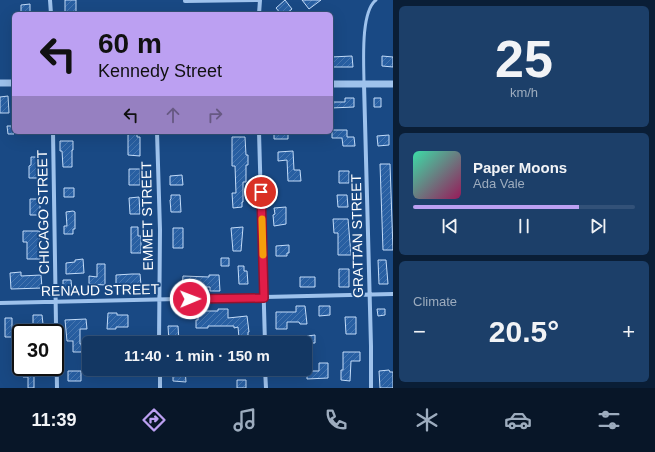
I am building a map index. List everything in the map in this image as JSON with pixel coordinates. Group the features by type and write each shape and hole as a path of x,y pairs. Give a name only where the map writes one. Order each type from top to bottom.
{"street":[{"path":"50,0 50,12"},
{"path":"185,1 260,0 259,12"},
{"path":"0,83 12,83"},
{"path":"333,84 393,84"},
{"name":"GRATTAN STREET","path":"364,84 371,388"},
{"name":"CHICAGO STREET","path":"53,134 57,388"},
{"name":"EMMET STREET","path":"157,134 160,230 159,336"},
{"path":"259,134 265,336"},
{"name":"RENAUD STREET","path":"0,303 393,294"},
{"path":"160,376 160,388"},
{"path":"265,376 266,388"}],"lane":[{"path":"364,84 364,33 367,16 374,1"}],"building":[{"path":"65,0 76,0 76,12 65,12"},
{"path":"285,0 292,9 288,12 279,12 276,8"},
{"path":"302,0 321,0 309,9"},
{"path":"30,4 30,12 21,12 21,5"},
{"path":"352,56 353,67 333,67 333,57"},
{"path":"382,56 393,57 393,67 382,66"},
{"path":"8,96 9,113 0,113 0,97"},
{"path":"345,98 354,98 354,107 333,108 333,102 345,102"},
{"path":"374,98 381,98 381,107 374,107"},
{"path":"7,126 12,126 12,134 8,134"},
{"path":"333,130 347,130 347,137 354,137 355,146 343,146 342,138 332,138"},
{"path":"128,134 137,134 137,137 140,137 140,156 128,155"},
{"path":"274,134 288,134 288,139 274,139"},
{"path":"389,135 389,145 378,146 377,136"},
{"path":"232,137 245,137 246,155 248,155 248,165 246,165 246,182 243,182 242,207 233,208 232,193 236,193 235,166 232,166"},
{"path":"60,141 73,141 72,167 63,167"},
{"path":"293,151 294,170 300,170 301,181 288,181 287,160 278,161 278,152"},
{"path":"31,157 38,157 38,161 43,161 43,168 38,168 38,178 29,178"},
{"path":"380,164 390,164 393,250 383,250"},
{"path":"129,169 140,169 140,185 129,185"},
{"path":"339,171 349,171 349,183 339,183"},
{"path":"182,175 183,185 170,185 170,176"},
{"path":"64,188 74,188 74,197 64,197"},
{"path":"171,195 180,195 181,212 171,212"},
{"path":"337,195 347,195 348,207 338,207"},
{"path":"139,197 140,214 130,214 129,198"},
{"path":"30,199 40,199 40,215 30,215"},
{"path":"286,207 286,224 274,226 274,208"},
{"path":"66,212 75,212 75,229 73,229 73,234 64,234 64,226 67,226"},
{"path":"333,219 348,219 351,255 338,255 338,233 334,233"},
{"path":"131,227 138,227 138,236 141,236 141,253 131,253"},
{"path":"243,227 241,251 233,251 231,228"},
{"path":"173,228 183,228 183,248 173,248"},
{"path":"23,231 40,231 40,259 27,259 27,242 23,242"},
{"path":"289,245 289,253 287,253 287,256 276,256 276,246"},
{"path":"221,258 229,258 229,266 221,266"},
{"path":"83,259 84,273 66,274 66,263"},
{"path":"378,260 386,260 388,284 379,284"},
{"path":"97,264 105,264 105,285 89,284 89,276 97,277"},
{"path":"238,266 244,266 244,271 247,271 248,284 239,284"},
{"path":"339,269 349,269 349,287 339,287"},
{"path":"21,272 21,276 41,275 42,288 11,289 10,273"},
{"path":"140,274 141,285 116,285 116,275"},
{"path":"209,275 219,275 220,291 210,291 210,287 182,287 183,276 209,277"},
{"path":"300,277 315,277 315,287 300,287"},
{"path":"63,280 71,280 72,291 63,291"},
{"path":"296,306 305,306 307,324 287,322 287,329 276,329 276,312 296,312"},
{"path":"319,306 330,306 330,315 319,316"},
{"path":"218,309 228,309 228,318 247,316 248,336 239,336 238,327 234,328 234,326 208,326 208,328 196,328 198,311 218,311"},
{"path":"377,309 385,309 385,315 378,316"},
{"path":"108,313 128,315 128,327 107,329"},
{"path":"33,315 42,315 43,324 33,324"},
{"path":"345,317 356,317 356,334 346,334"},
{"path":"5,318 12,318 12,337 5,337"},
{"path":"86,319 87,329 80,329 80,344 82,344 82,352 73,352 73,341 67,341 65,320"},
{"path":"168,326 178,326 179,336 169,336"},
{"path":"315,335 315,343 312,343 312,336 307,336"},
{"path":"343,352 360,352 360,361 351,361 350,381 341,380 341,370 343,370"},
{"path":"319,363 328,363 328,378 307,379 307,376 312,376 312,371 319,371"},
{"path":"389,370 390,372 393,372 393,388 380,388 379,371"},
{"path":"68,371 81,371 81,381 68,381"},
{"path":"34,376 34,388 28,388 28,377 23,377"},
{"path":"173,376 186,376 186,382 173,381"},
{"path":"237,380 246,380 246,388 237,388"}],"slow traffic":[{"path":"262,219 263,255"}],"route":[{"path":"190,299 264,298 261,192"}]}
